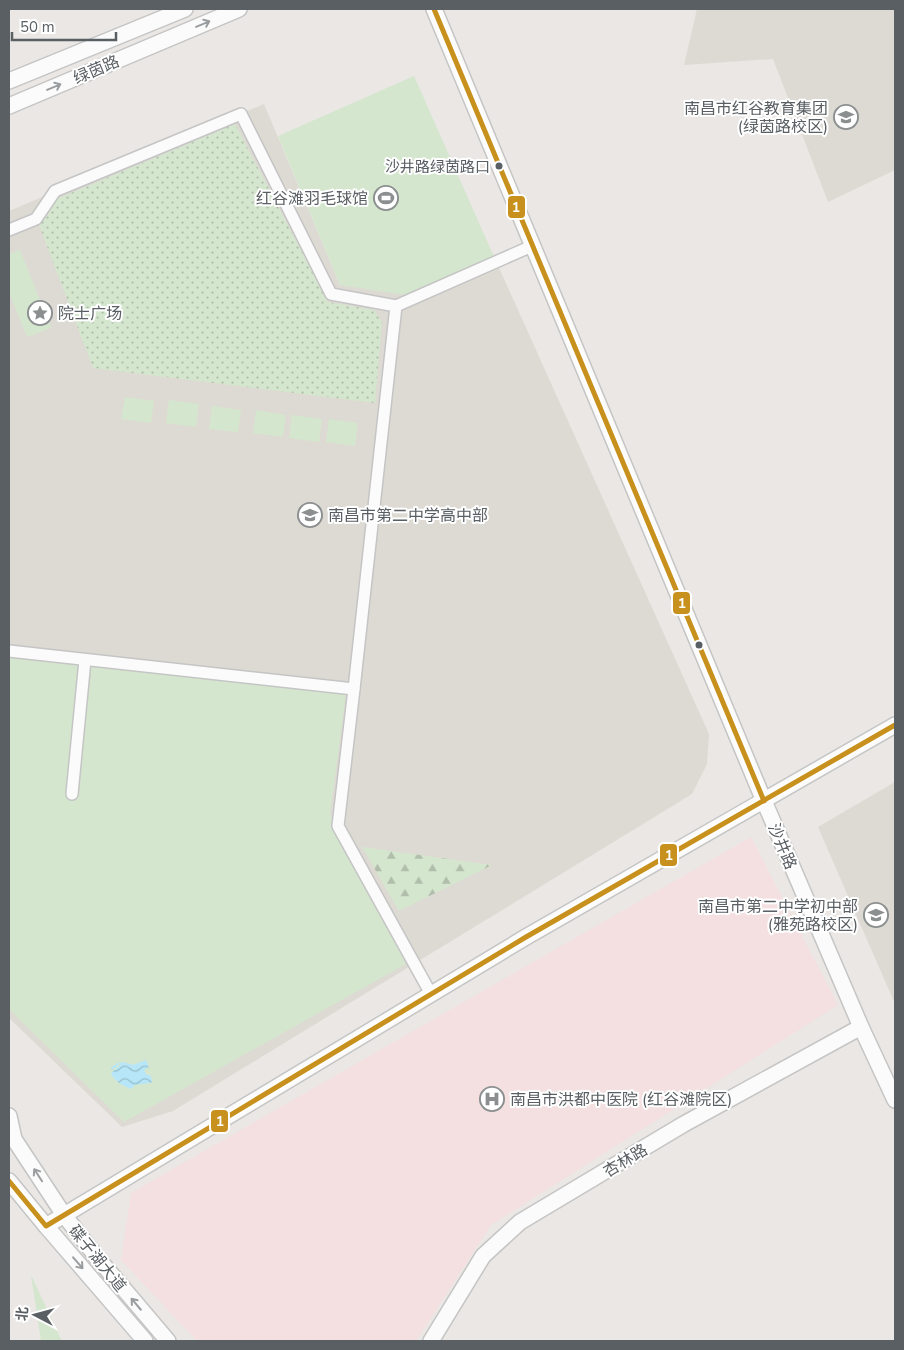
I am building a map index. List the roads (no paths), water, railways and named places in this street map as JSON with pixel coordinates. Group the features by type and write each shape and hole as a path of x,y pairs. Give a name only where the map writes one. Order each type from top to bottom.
{"street":[{"name":"绿茵路","path":"9,82 185,9"},
{"name":"绿茵路","path":"9,106 239,9"},
{"name":"沙井路","path":"434,9 764,801 895,1100"},
{"path":"9,230 36,219 55,192 241,114 331,294 396,306 532,246"},
{"path":"396,306 338,826 431,994"},
{"path":"9,651 354,689"},
{"path":"72,794 85,660"},
{"path":"46,1226 526,937 895,725"},
{"name":"杏林路","path":"431,1341 483,1256 520,1222 684,1124 861,1026"},
{"name":"碟子湖大道","path":"9,1116 14,1139 64,1215 95,1255 168,1341"},
{"name":"碟子湖大道","path":"9,1181 145,1341"}],"water":[{"path":"146,1060 149,1067 144,1070 146,1074 151,1076 152,1082 135,1085 131,1089 119,1083 111,1073 120,1063 133,1065"}],"place":[{"name":"南昌市红谷教育集团 (绿茵路校区)","path":"846,117"},
{"name":"沙井路绿茵路口","path":"499,166"},
{"name":"红谷滩羽毛球馆","path":"386,198"},
{"name":"院士广场","path":"40,313"},
{"name":"南昌市第二中学高中部","path":"310,515"},
{"name":"南昌市第二中学初中部 (雅苑路校区)","path":"876,915"},
{"name":"南昌市洪都中医院 (红谷滩院区)","path":"492,1099"}]}
